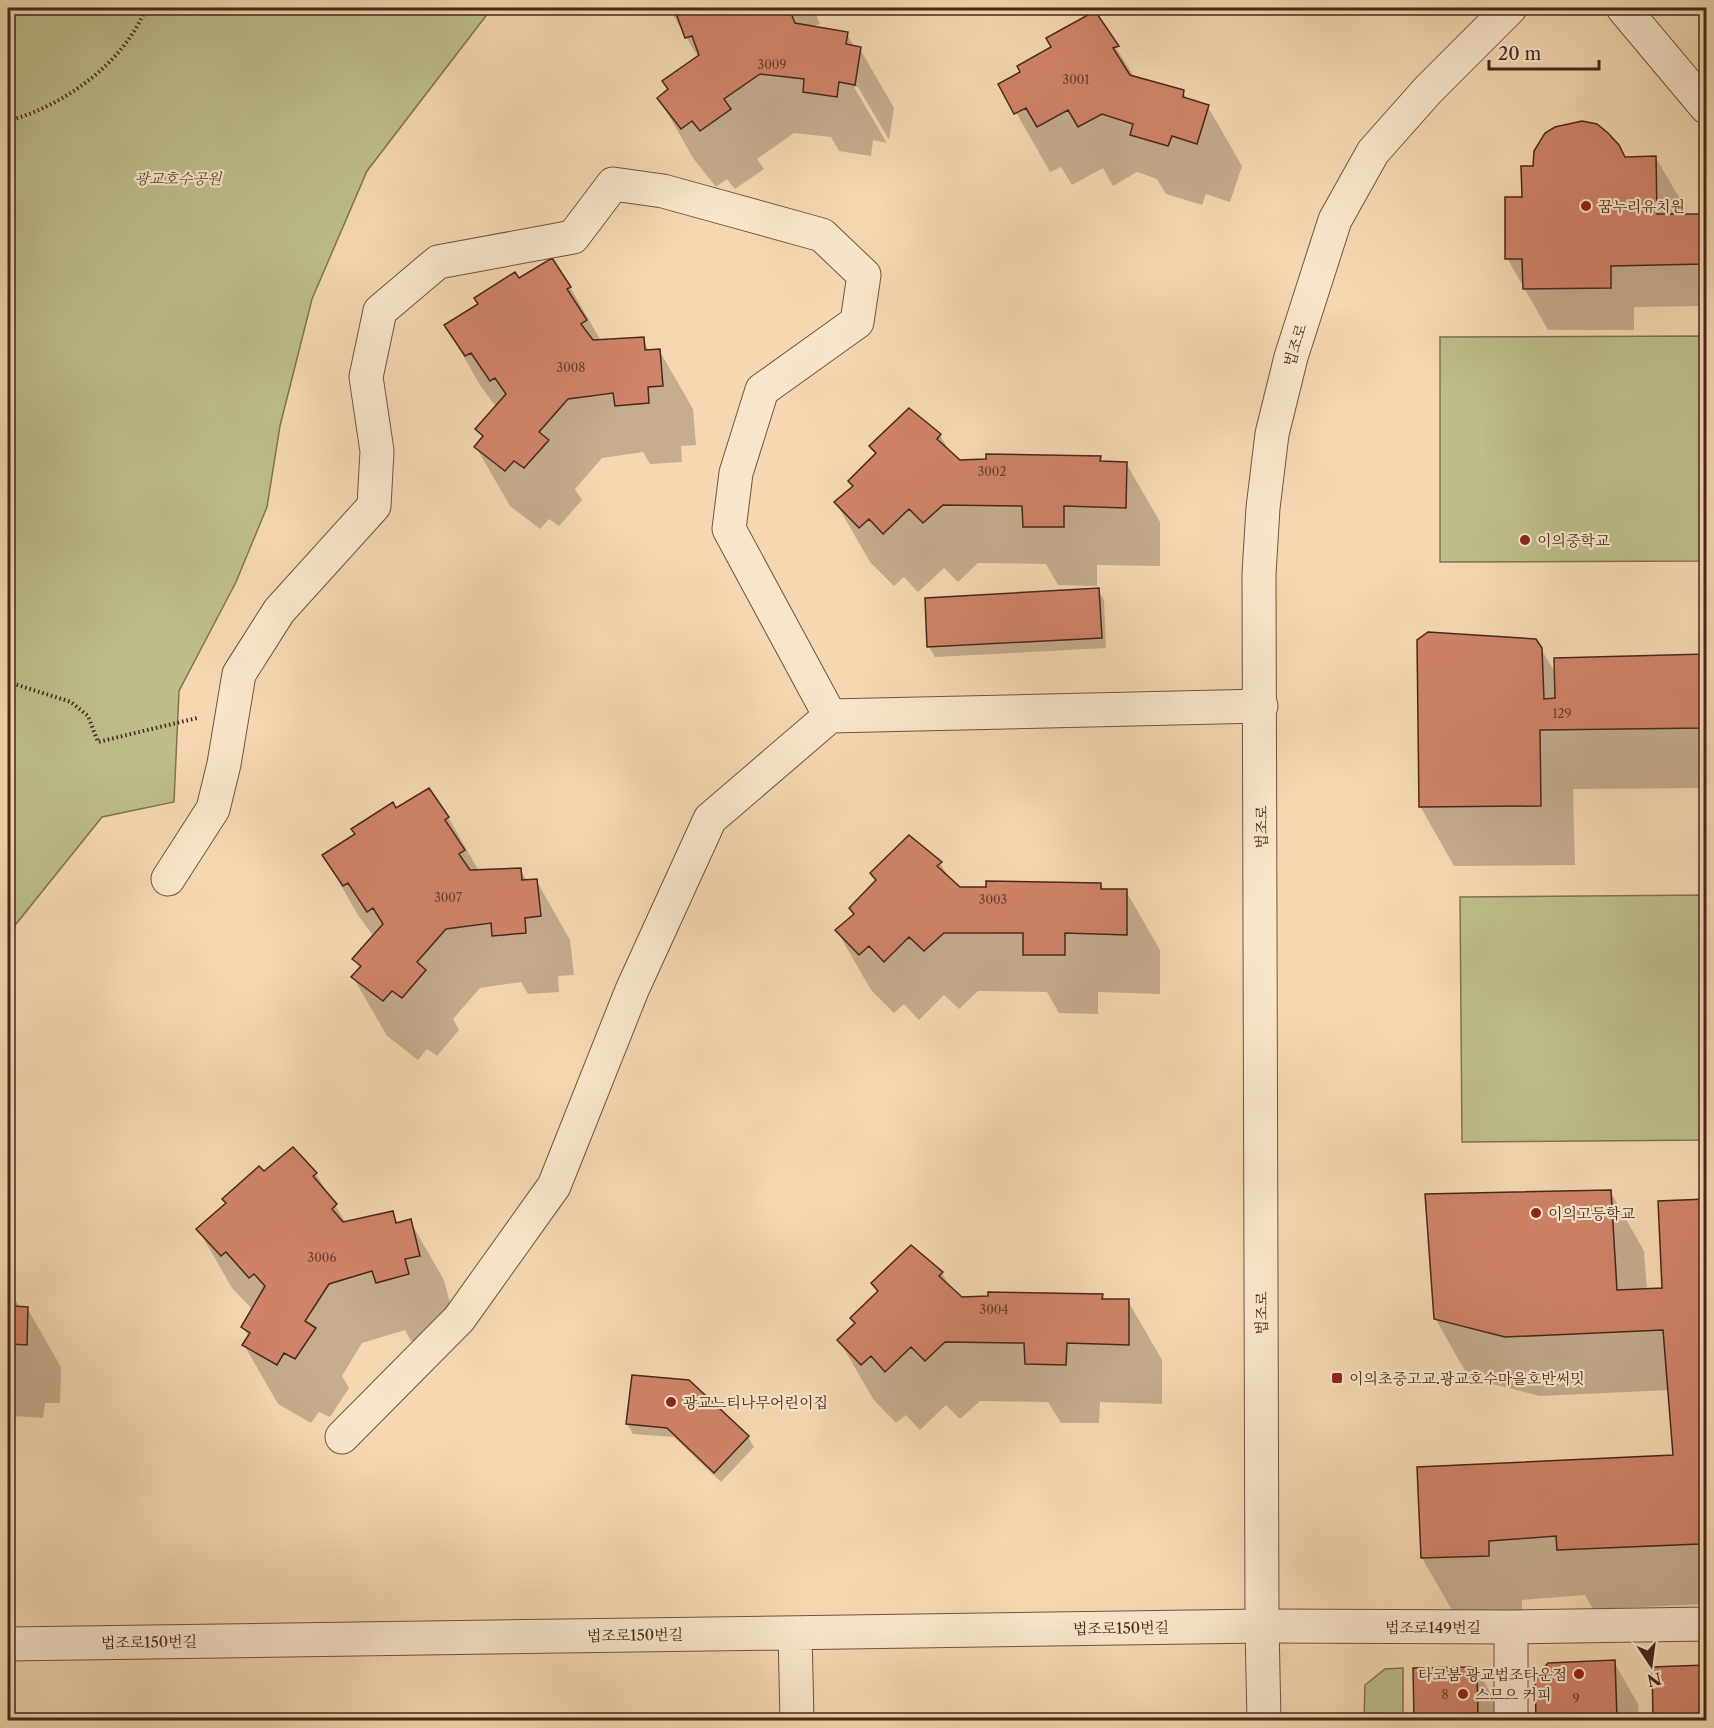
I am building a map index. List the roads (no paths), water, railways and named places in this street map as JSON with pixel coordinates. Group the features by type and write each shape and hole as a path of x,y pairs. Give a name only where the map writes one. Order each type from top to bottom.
{"street":[{"name":"법조로","path":"1264,1720 1259,574 1263,508 1272,434 1291,357 1335,220 1372,152 1428,90 1510,8"},
{"path":"1623,8 1707,107"},
{"path":"168,879 213,808 224,764 239,674 279,611 374,506 377,451 366,377 380,312 438,262 573,237 614,184 663,191 822,235 864,275 857,322 762,390 736,472 729,529 830,716"},
{"path":"342,1437 459,1319 554,1186 633,990 710,819 830,716 1261,706"},
{"name":"법조로149번길","path":"1262,1626 1511,1627 1707,1624"},
{"name":"법조로150번길","path":"8,1644 1262,1626"},
{"path":"1511,1627 1511,1720"},
{"path":"795,1633 796,1720"}],"place":[{"name":"꿈누리유치원","path":"1586,206"},
{"name":"이의중학교","path":"1525,540"},
{"name":"이의고등학교","path":"1536,1213"},
{"name":"이의초중고교.광교호수마을호반써밋","path":"1337,1378"},
{"name":"광교느티나무어린이집","path":"671,1402"},
{"name":"타코붐 광교법조타운점","path":"1579,1674"},
{"name":"스므으 커피","path":"1463,1694"}],"park label":[{"name":"광교호수공원","path":"178,178"}]}
